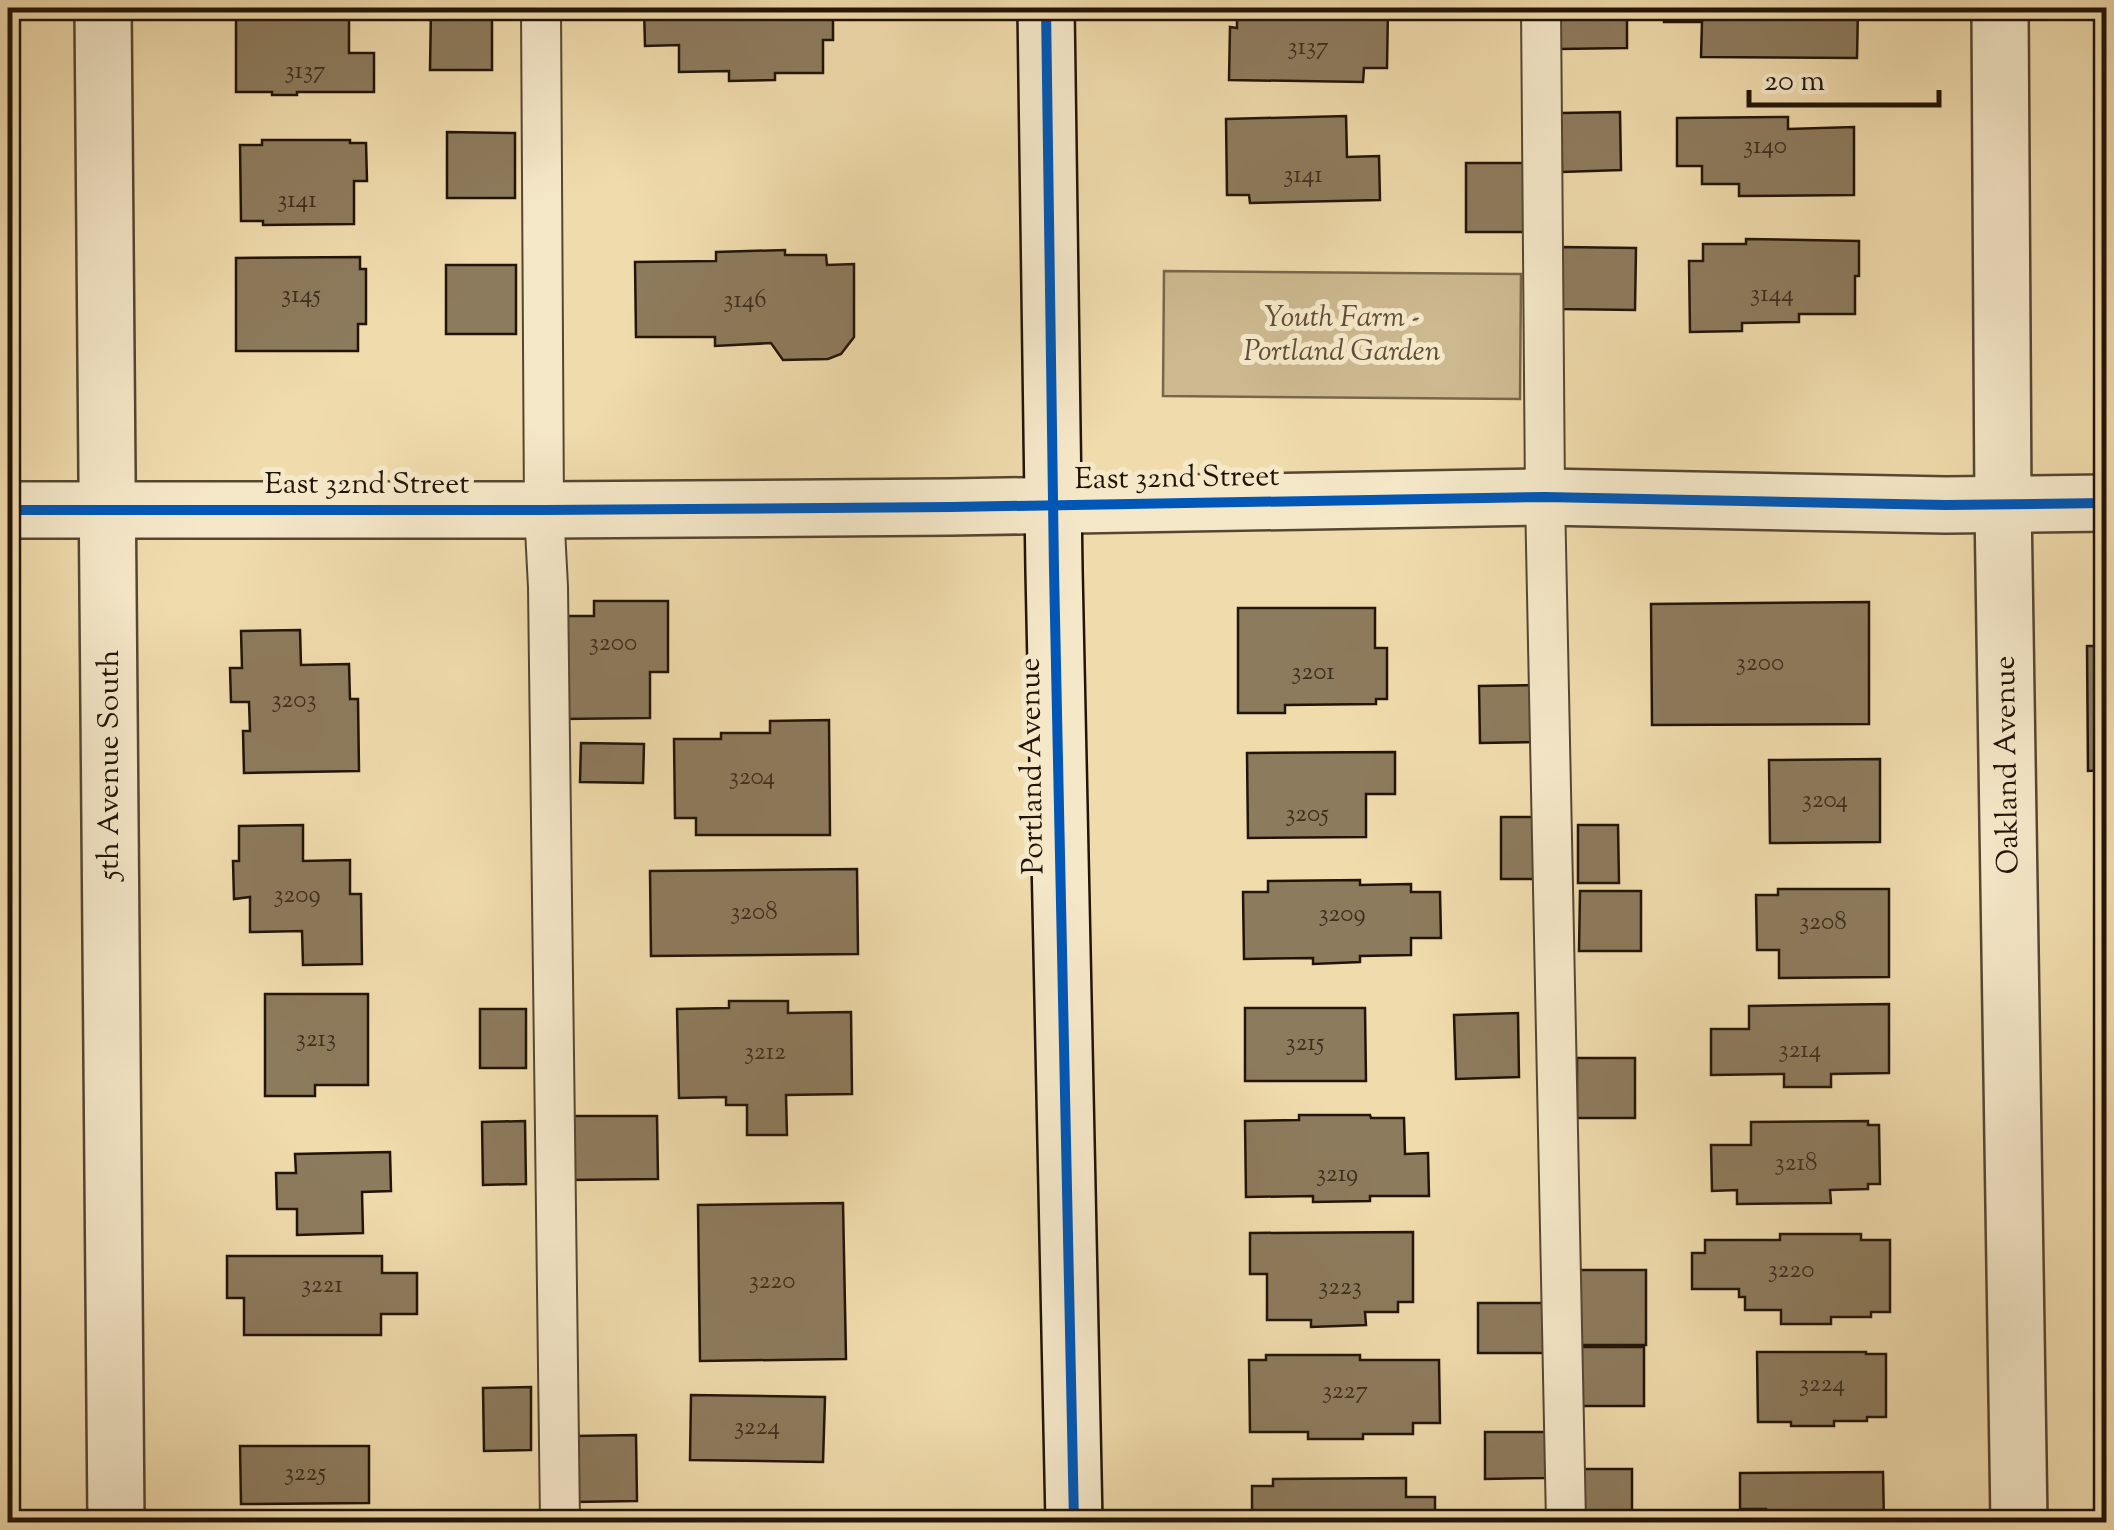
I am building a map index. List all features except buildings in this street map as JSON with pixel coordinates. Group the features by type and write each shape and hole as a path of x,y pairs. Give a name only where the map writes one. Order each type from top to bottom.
{"street":[{"name":"5th Avenue South","path":"103,8 116,1522"},
{"name":"Portland Avenue","path":"1046,8 1074,1522"},
{"name":"Oakland Avenue","path":"2000,8 2019,1522"},
{"name":"East 32nd Street","path":"8,510 1053,506 1545,497 2004,505 2106,503"}],"lane":[{"path":"542,8 544,510 560,1522"},
{"path":"1541,8 1545,497 1566,1522"}],"green space":[{"name":"Youth Farm - Portland Garden","path":"1164,271 1521,274 1520,399 1163,396"}],"cycle path":[{"path":"1046,8 1074,1522"},
{"path":"8,510 951,507 1545,497 1946,505 2106,503"}]}
